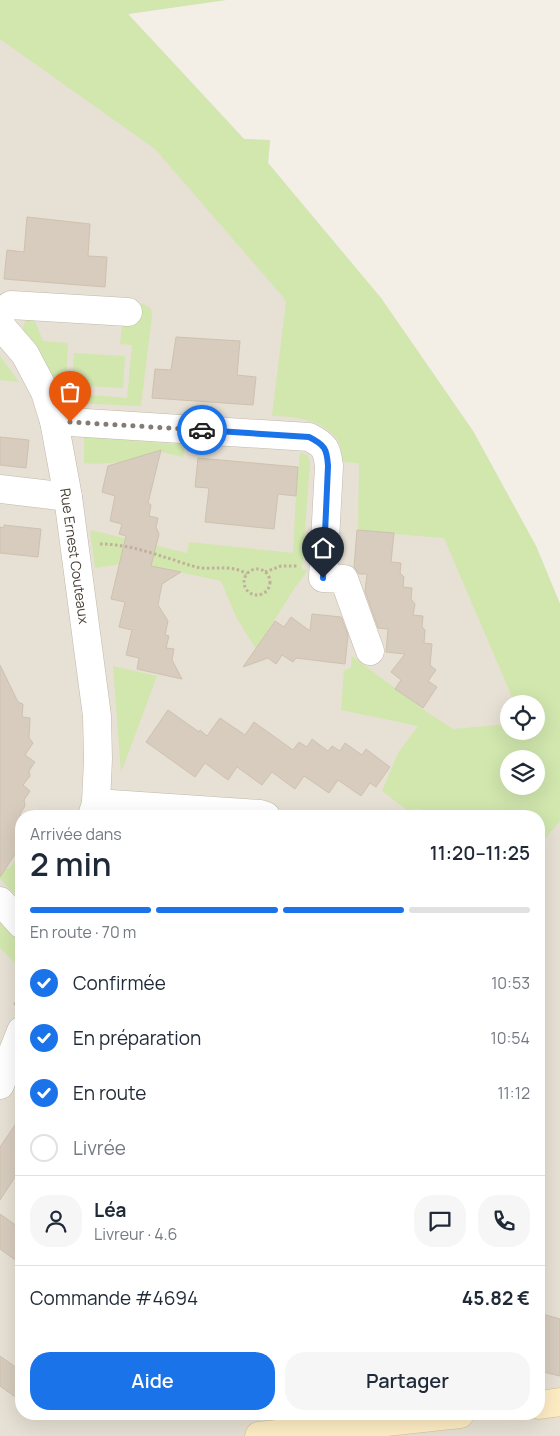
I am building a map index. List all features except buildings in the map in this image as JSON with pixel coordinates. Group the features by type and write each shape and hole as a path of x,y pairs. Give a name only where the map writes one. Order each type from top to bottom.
{"street":[{"path":"0,312 11,305 128,312"},
{"name":"Rue Ernest Couteaux","path":"0,324 25,354 45,392 54,421 68,497 97,716 98,759 94,809 127,810"},
{"path":"54,421 309,437 321,443 327,452 328,466 323,578 344,579 370,651"},
{"path":"0,489 68,497"},
{"path":"0,900 15,917"},
{"path":"0,1085 15,1047"},
{"path":"545,1404 560,1402"},
{"path":"258,1436 405,1420"}],"path":[{"path":"97,544 128,547 200,568 227,568 242,570 247,574"},
{"path":"264,572 281,566 324,566"},
{"path":"257,569 268,575 269,583 266,591 258,595 250,593 244,586 247,574 257,569"}],"shaded area":[{"path":"0,0 226,0 128,14 244,139 270,140 268,163 381,298 473,431 536,546 560,604 560,1436 0,1436"}],"green space":[{"path":"0,0 226,0 128,14 244,139 270,140 268,163 381,298 473,431 536,546 560,604 560,821 545,839 545,810 407,810 382,791 398,753 418,726 341,710 344,670 351,668 352,656 428,713 453,729 500,725 500,740 545,740 545,695 511,695 444,538 358,531 359,463 342,462 337,439 324,427 299,418 272,416 286,302 155,149 0,39"},
{"path":"142,303 151,309 152,315 141,406 73,403 68,393 127,398 132,345 120,344 122,325 133,322"},
{"path":"28,319 35,321 43,341 68,343 66,382 58,388 37,348 23,329 24,323"},
{"path":"74,353 125,356 123,388 71,385"},
{"path":"0,356 19,382 0,380"},
{"path":"84,436 185,445 183,457 157,451 123,462 84,463"},
{"path":"300,453 308,455 310,463 302,569 308,570 256,649 236,617 221,581 133,562 95,568 90,530 187,553 189,542 293,553"},
{"path":"113,666 157,676 121,773"},
{"path":"15,863 15,895 0,879 0,873 4,869 10,868"},
{"path":"0,919 15,935 15,963 0,948"}],"way so far":[{"path":"70,422 202,430"}],"route":[{"path":"202,430 309,437 321,443 327,452 328,466 323,578"}]}
